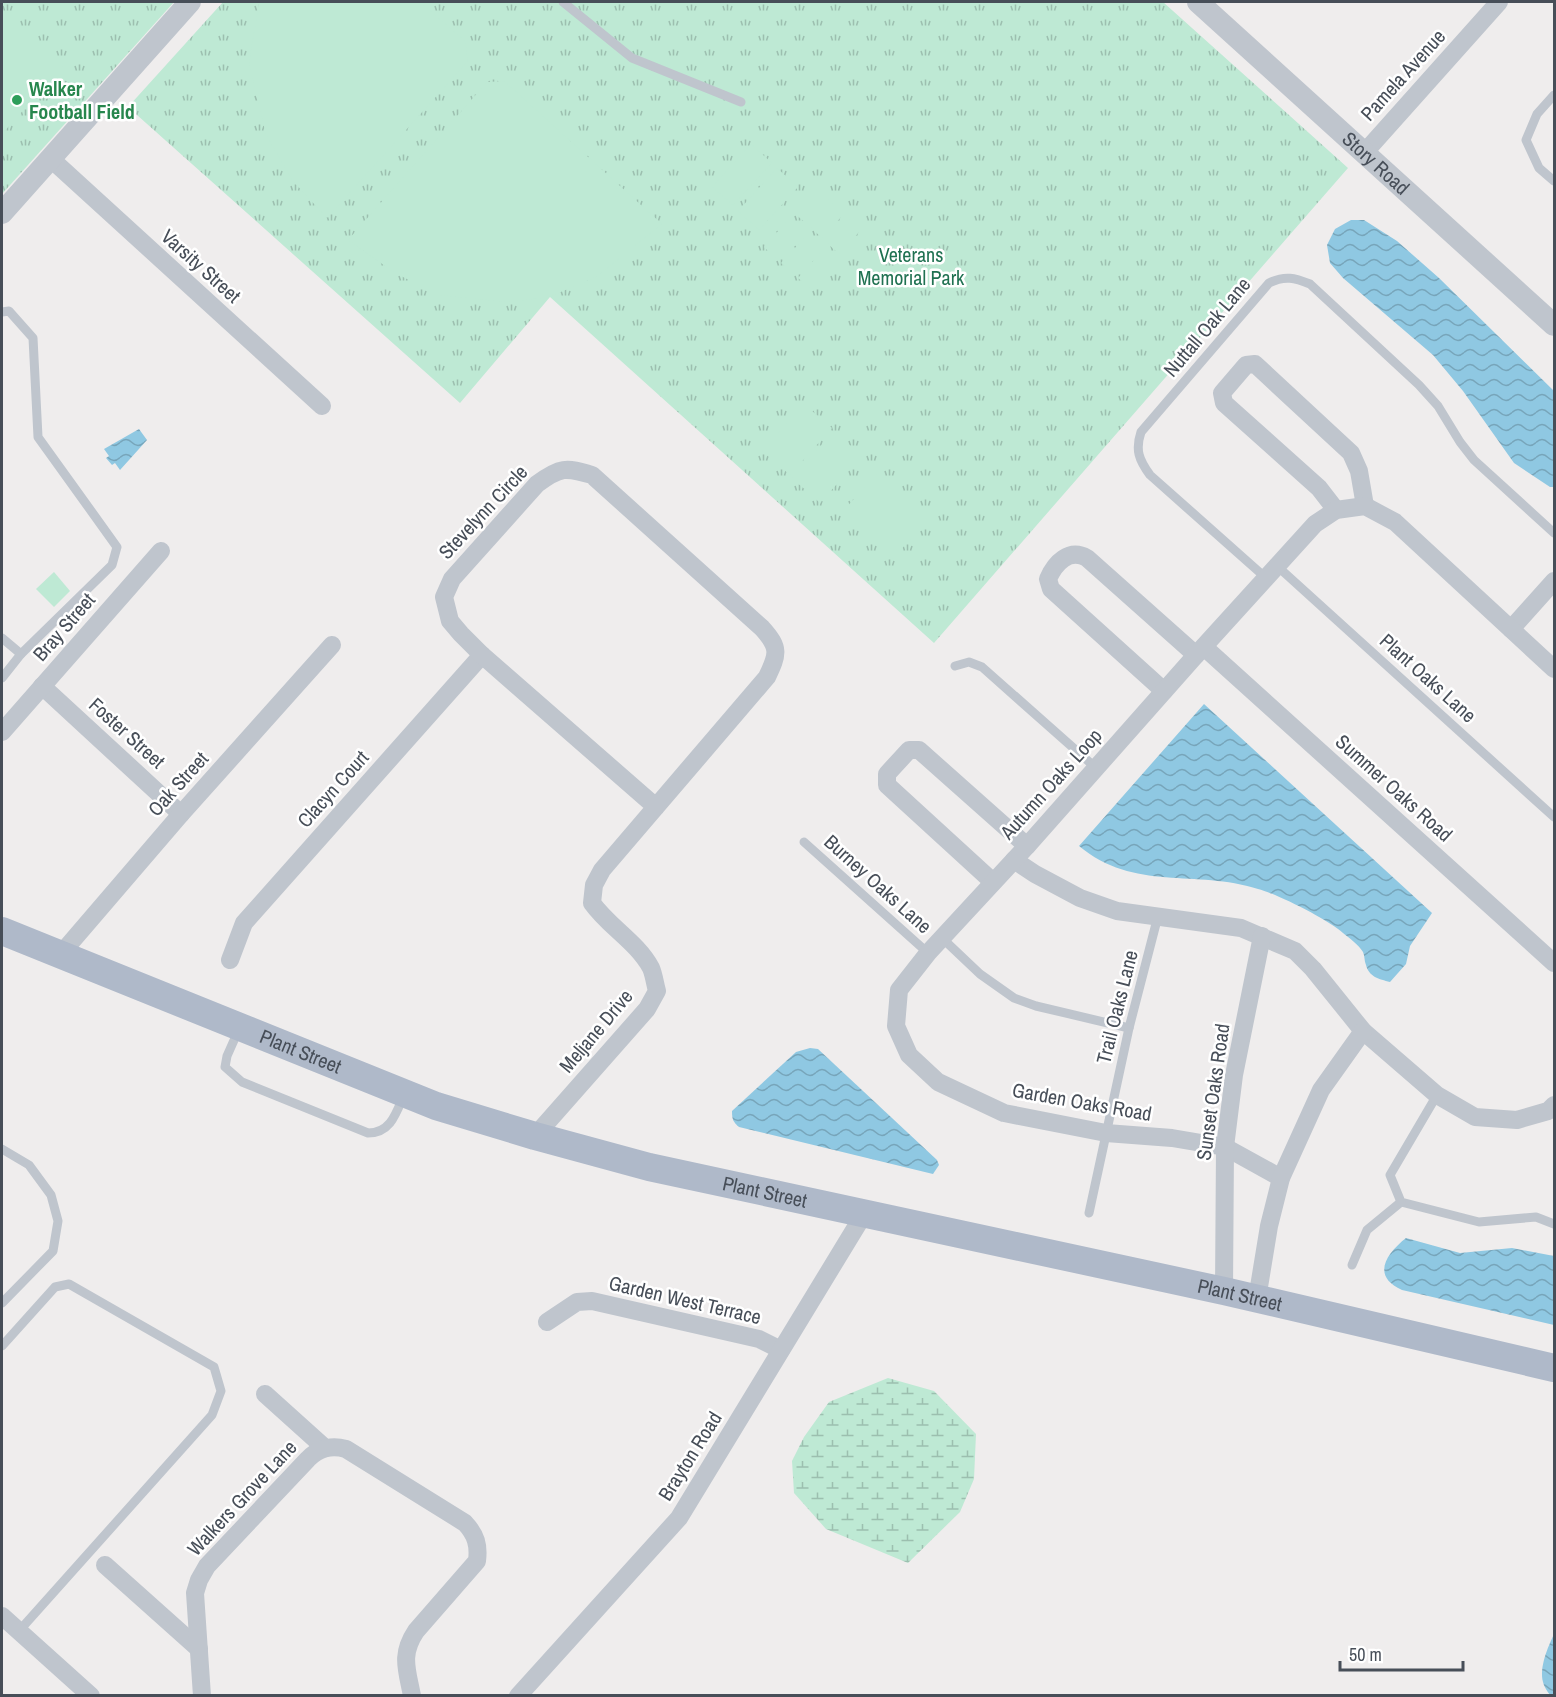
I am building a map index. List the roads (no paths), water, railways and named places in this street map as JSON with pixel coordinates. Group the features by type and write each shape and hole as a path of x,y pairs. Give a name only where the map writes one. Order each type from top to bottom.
{"main road":[{"name":"Plant Street","path":"2,931 436,1106 535,1136 650,1167 1224,1291 1554,1368"}],"street":[{"path":"2,213 190,2"},
{"name":"Story Road","path":"1198,2 1554,325"},
{"name":"Pamela Avenue","path":"1365,153 1499,2"},
{"name":"Varsity Street","path":"50,158 322,406"},
{"path":"1336,510 1319,488 1224,403 1222,393 1246,365 1255,364 1351,453 1359,471 1365,506 1395,522 1554,669"},
{"name":"Stevelynn Circle","path":"573,469 592,475 762,628 774,642 776,658 767,677 656,807 482,655 450,621 444,597 452,579 537,484 554,471 573,469"},
{"name":"Autumn Oaks Loop","path":"1365,506 1336,510 1315,524 1014,860 1080,898 1117,912 1241,928 1295,951 1313,969 1363,1031 1437,1095 1475,1117 1517,1120 1548,1111 1554,1105"},
{"name":"Bray Street","path":"2,732 161,551"},
{"name":"Summer Oaks Road","path":"1164,691 1051,589 1047,579 1057,564 1070,554 1079,554 1087,558 1200,651 1554,963"},
{"path":"1511,629 1554,581"},
{"name":"Oak Street","path":"60,955 181,814 332,645"},
{"name":"Clacyn Court","path":"230,960 244,923 482,655"},
{"name":"Foster Street","path":"42,686 181,814"},
{"path":"993,882 887,785 887,774 909,750 919,750 1027,846"},
{"name":"Meljane Drive","path":"535,1136 646,1010 657,991 652,970 642,956 602,917 592,903 594,885 602,870 656,807"},
{"name":"Garden Oaks Road","path":"1014,860 928,953 898,990 896,1026 909,1055 938,1082 1004,1113 1106,1133 1172,1138 1225,1148 1281,1178"},
{"name":"Sunset Oaks Road","path":"1224,1291 1225,1148 1234,1075 1262,936"},
{"path":"1257,1299 1269,1226 1281,1178 1321,1090 1363,1031"},
{"name":"Brayton Road","path":"518,1695 679,1518 864,1214"},
{"name":"Garden West Terrace","path":"547,1322 577,1302 592,1301 759,1339 782,1350"},
{"path":"265,1394 325,1448"},
{"name":"Walkers Grove Lane","path":"202,1695 195,1593 199,1580 207,1566 315,1452 338,1447 346,1449 465,1523 474,1533 479,1547 477,1561 407,1643 406,1661 412,1695"},
{"path":"105,1565 199,1649"},
{"path":"2,1616 91,1695"}],"lane":[{"path":"563,2 632,58 741,102"},
{"path":"1554,94 1537,114 1526,140 1539,168 1554,181"},
{"name":"Nuttall Oak Lane","path":"1272,572 1150,475 1140,460 1137,445 1141,432 1269,283 1280,277 1295,278 1310,284 1411,377 1437,406 1474,460 1554,533"},
{"path":"2,312 9,311 33,338 38,437 117,547 112,565 21,654 2,678"},
{"name":"Plant Oaks Lane","path":"1272,572 1554,818"},
{"path":"2,638 21,654"},
{"path":"956,666 969,662 982,667 1096,768"},
{"name":"Burney Oaks Lane","path":"804,842 928,953"},
{"name":"Trail Oaks Lane","path":"1089,1213 1129,1028 1158,916"},
{"path":"942,938 980,974 1014,998 1036,1006 1129,1028"},
{"path":"240,1027 227,1056 225,1067 242,1082 368,1133 377,1133 386,1128 405,1094"},
{"path":"1401,1202 1390,1175 1437,1095"},
{"path":"2,1149 29,1165 51,1195 58,1221 53,1251 2,1303"},
{"path":"1401,1202 1479,1222 1536,1217 1554,1224"},
{"path":"1352,1265 1367,1230 1401,1202"},
{"path":"2,1346 55,1287 69,1284 214,1367 221,1391 212,1415 19,1631"}],"water":[{"path":"1351,220 1364,220 1397,241 1439,278 1554,391 1554,487 1550,487 1514,463 1463,391 1433,355 1343,278 1330,263 1327,245 1335,229"},
{"path":"139,429 147,440 120,470 115,463 112,465 106,458 109,456 104,449"},
{"path":"1204,704 1432,913 1410,946 1406,964 1390,982 1369,972 1361,949 1336,928 1277,896 1235,883 1143,875 1100,860 1079,846"},
{"path":"810,1048 818,1049 937,1160 939,1165 933,1174 737,1125 733,1120 732,1111 796,1052"},
{"path":"1406,1238 1460,1253 1512,1248 1554,1256 1554,1325 1402,1290 1392,1284 1384,1272 1388,1258"},
{"path":"1554,1634 1554,1695 1550,1695 1544,1684 1542,1670"}],"place":[{"name":"Walker Football Field","path":"17,100"}],"park label":[{"name":"Veterans Memorial Park","path":"911,266"}]}
